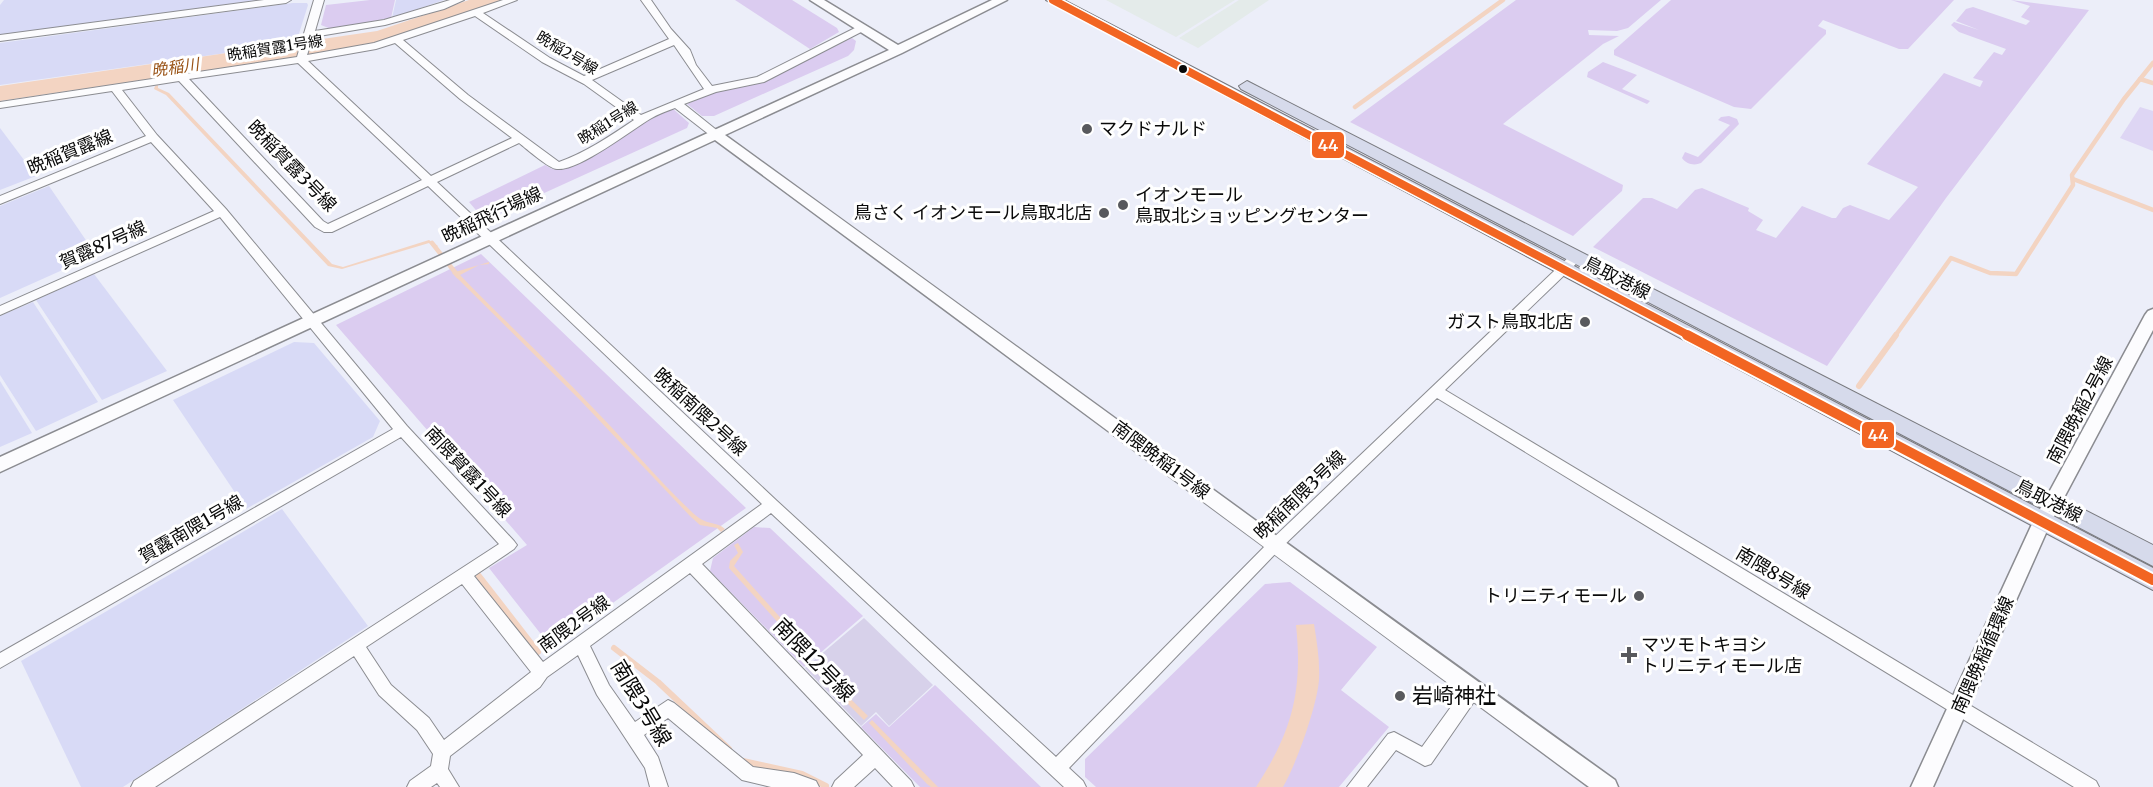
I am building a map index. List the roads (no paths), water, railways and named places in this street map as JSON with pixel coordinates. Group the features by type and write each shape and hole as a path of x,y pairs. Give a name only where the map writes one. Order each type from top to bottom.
{"main road":[{"name":"鳥取港線","path":"1053,0 2153,556"},
{"name":"鳥取港線","path":"1081,0 1570,263 2042,522 2153,580"}],"street":[{"path":"0,38 286,0"},
{"path":"302,59 319,0"},
{"path":"307,38 385,24 459,0"},
{"name":"晩稲賀露1号線","path":"0,105 376,46 512,0"},
{"path":"646,0 661,23 686,52 691,65 710,90"},
{"path":"816,0 898,50"},
{"name":"晩稲飛行場線","path":"0,465 898,50 1001,0"},
{"name":"晩稲2号線","path":"477,13 546,60 584,80 641,120"},
{"name":"晩稲1号線","path":"397,39 464,97 558,166 606,144 641,120 676,104 710,90 760,80 862,28"},
{"path":"584,80 676,39"},
{"name":"晩稲南隈2号線","path":"302,59 772,505 1077,787"},
{"name":"晩稲賀露3号線","path":"182,78 319,224 328,229 521,138"},
{"name":"南隈賀露1号線","path":"115,88 153,137 222,212 402,430 509,545 140,787"},
{"path":"676,104 715,134"},
{"name":"南隈晩稲1号線","path":"715,134 1078,398 1274,546 1472,691 1607,787"},
{"name":"晩稲賀露線","path":"0,200 153,137"},
{"name":"賀露87号線","path":"0,310 222,212"},
{"name":"晩稲南隈3号線","path":"1057,768 1274,546 1570,263"},
{"name":"南隈晩稲2号線","path":"2042,522 2153,315"},
{"name":"南隈8号線","path":"1436,391 2090,787"},
{"name":"賀露南隈1号線","path":"0,661 402,430"},
{"name":"南隈2号線","path":"442,752 534,682 541,672 772,505"},
{"name":"南隈晩稲循環線","path":"1922,787 2042,522"},
{"name":"南隈12号線","path":"692,564 905,787"},
{"path":"463,574 541,672"},
{"name":"南隈3号線","path":"580,644 602,688 633,733 658,777 658,787"},
{"path":"356,645 386,690 423,724 442,752 439,771 450,787"},
{"path":"1356,787 1395,740 1425,758 1472,691"},
{"path":"633,733 668,708 748,774 757,777 789,778 810,787"},
{"path":"841,787 875,756"},
{"path":"416,787 439,771"}],"water":[{"name":"晩稲川","path":"469,0 504,0 380,42 326,53 0,101 0,86 377,31"},
{"path":"158,85 158,88 169,93 332,264 343,267 429,240 438,246 435,248 429,243 342,269 328,266 166,95 154,89"},
{"path":"489,262 489,264 479,265 460,275 694,514 725,529 721,532 717,528 700,525 690,516 579,399 452,273"},
{"path":"738,543 743,552 734,566 805,645 805,653 810,659 806,663 801,655 800,647 729,568 730,561 738,553 734,545"},
{"path":"1314,624 1319,659 1319,680 1305,735 1283,787 1256,787 1278,748 1292,710 1298,670 1296,625"},
{"path":"815,664 868,716 864,720 811,667"},
{"path":"872,720 938,787 931,787 927,784 869,723"}],"waterway":[{"path":"1355,107 1503,0"},
{"path":"2140,79 2153,63"},
{"path":"1895,336 1951,258 1990,273 2016,274 2073,185 2072,175 2140,79"},
{"path":"2140,79 2153,83"},
{"path":"2073,179 2153,210"},
{"path":"432,243 458,276"},
{"path":"1859,386 1896,335"},
{"path":"479,576 538,652"},
{"path":"614,648 658,682 729,749"},
{"path":"743,761 802,774 826,786"}],"place":[{"name":"マクドナルド","path":"1087,129"},
{"name":"イオンモール 鳥取北ショッピングセンター","path":"1123,205"},
{"name":"鳥さく イオンモール鳥取北店","path":"1104,213"},
{"name":"ガスト鳥取北店","path":"1585,322"},
{"name":"トリニティモール","path":"1639,596"},
{"name":"マツモトキヨシ トリニティモール店","path":"1629,655"},
{"name":"岩崎神社","path":"1400,696"}]}
